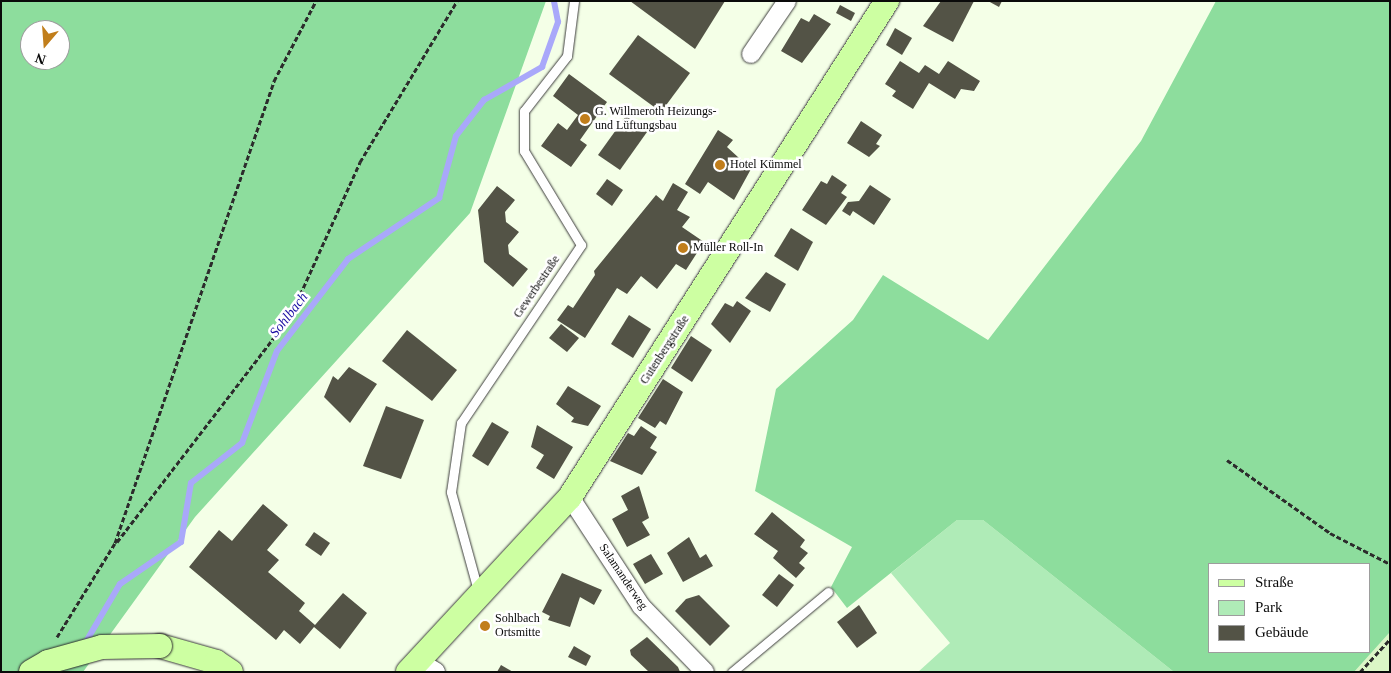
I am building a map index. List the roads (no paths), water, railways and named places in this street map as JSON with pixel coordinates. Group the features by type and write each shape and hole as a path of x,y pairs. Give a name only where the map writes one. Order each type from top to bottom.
{"street":[{"path":"750,54 787,1"},
{"name":"Gutenbergstraße","path":"421,668 480,598 570,497 887,1"},
{"name":"Salamanderweg","path":"570,497 641,606 705,672"},
{"path":"31,672 48,662 102,647 160,646 216,662 231,672"}],"lane":[{"name":"Gewerbestraße","path":"480,598 451,492 461,423 581,244 524,151 524,111 567,56 574,1"},
{"path":"732,672 828,592"}],"waterway":[{"name":"Sohlbach","path":"84,645 120,584 181,542 191,483 242,443 277,351 348,259 439,198 456,136 484,100 542,67 558,22 554,1"}],"place":[{"name":"G. Willmeroth Heizungs- und Lüftungsbau","path":"585,119"},
{"name":"Hotel Kümmel","path":"720,165"},
{"name":"Müller Roll-In","path":"683,248"},
{"name":"Sohlbach Ortsmitte","path":"485,626"}]}
